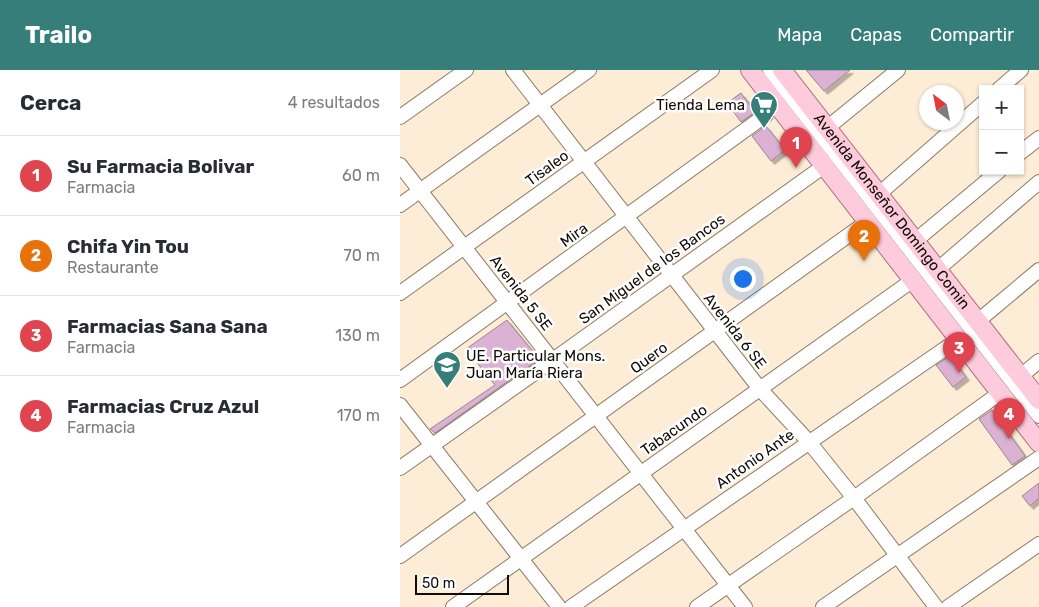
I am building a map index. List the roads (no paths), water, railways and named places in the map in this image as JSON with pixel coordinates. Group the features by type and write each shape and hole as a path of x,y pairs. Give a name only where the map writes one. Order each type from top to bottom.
{"main road":[{"name":"Avenida Monseñor Domingo Comin","path":"750,70 1039,444"},
{"name":"Avenida Monseñor Domingo Comin","path":"783,71 1039,400"}],"street":[{"path":"400,117 466,70"},
{"name":"Avenida 6 SE","path":"513,70 714,331 760,389 809,442 854,498 936,607"},
{"path":"400,205 589,70"},
{"name":"Tisaleo","path":"400,293 712,70"},
{"name":"Avenida Monseñor Domingo Comin","path":"757,70 1039,433"},
{"path":"827,128 898,70"},
{"path":"1004,85 1021,70"},
{"name":"Avenida Monseñor Domingo Comin","path":"783,71 1039,416"},
{"path":"878,194 979,106"},
{"name":"Mira","path":"400,380 766,115"},
{"path":"1024,150 1039,138"},
{"name":"Avenida 5 SE","path":"400,164 745,607"},
{"name":"San Miguel de los Bancos","path":"400,468 824,166"},
{"path":"915,241 994,175"},
{"path":"937,270 1039,182"},
{"name":"Quero","path":"400,556 867,222"},
{"path":"978,321 1039,270"},
{"name":"Tabacundo","path":"453,607 913,280"},
{"name":"Antonio Ante","path":"571,607 959,339"},
{"path":"1020,376 1039,361"},
{"path":"697,607 854,498 1000,393"},
{"path":"400,405 559,607"},
{"path":"823,607 1039,458"},
{"path":"948,607 1039,544"}],"place":[{"name":"Tienda Lema","path":"764,129"},
{"name":"Su Farmacia Bolivar","path":"796,168"},
{"name":"Chifa Yin Tou","path":"864,261"},
{"name":"Farmacias Sana Sana","path":"959,373"},
{"name":"UE. Particular Mons. Juan María Riera","path":"447,389"},
{"name":"Farmacias Cruz Azul","path":"1009,439"}]}
